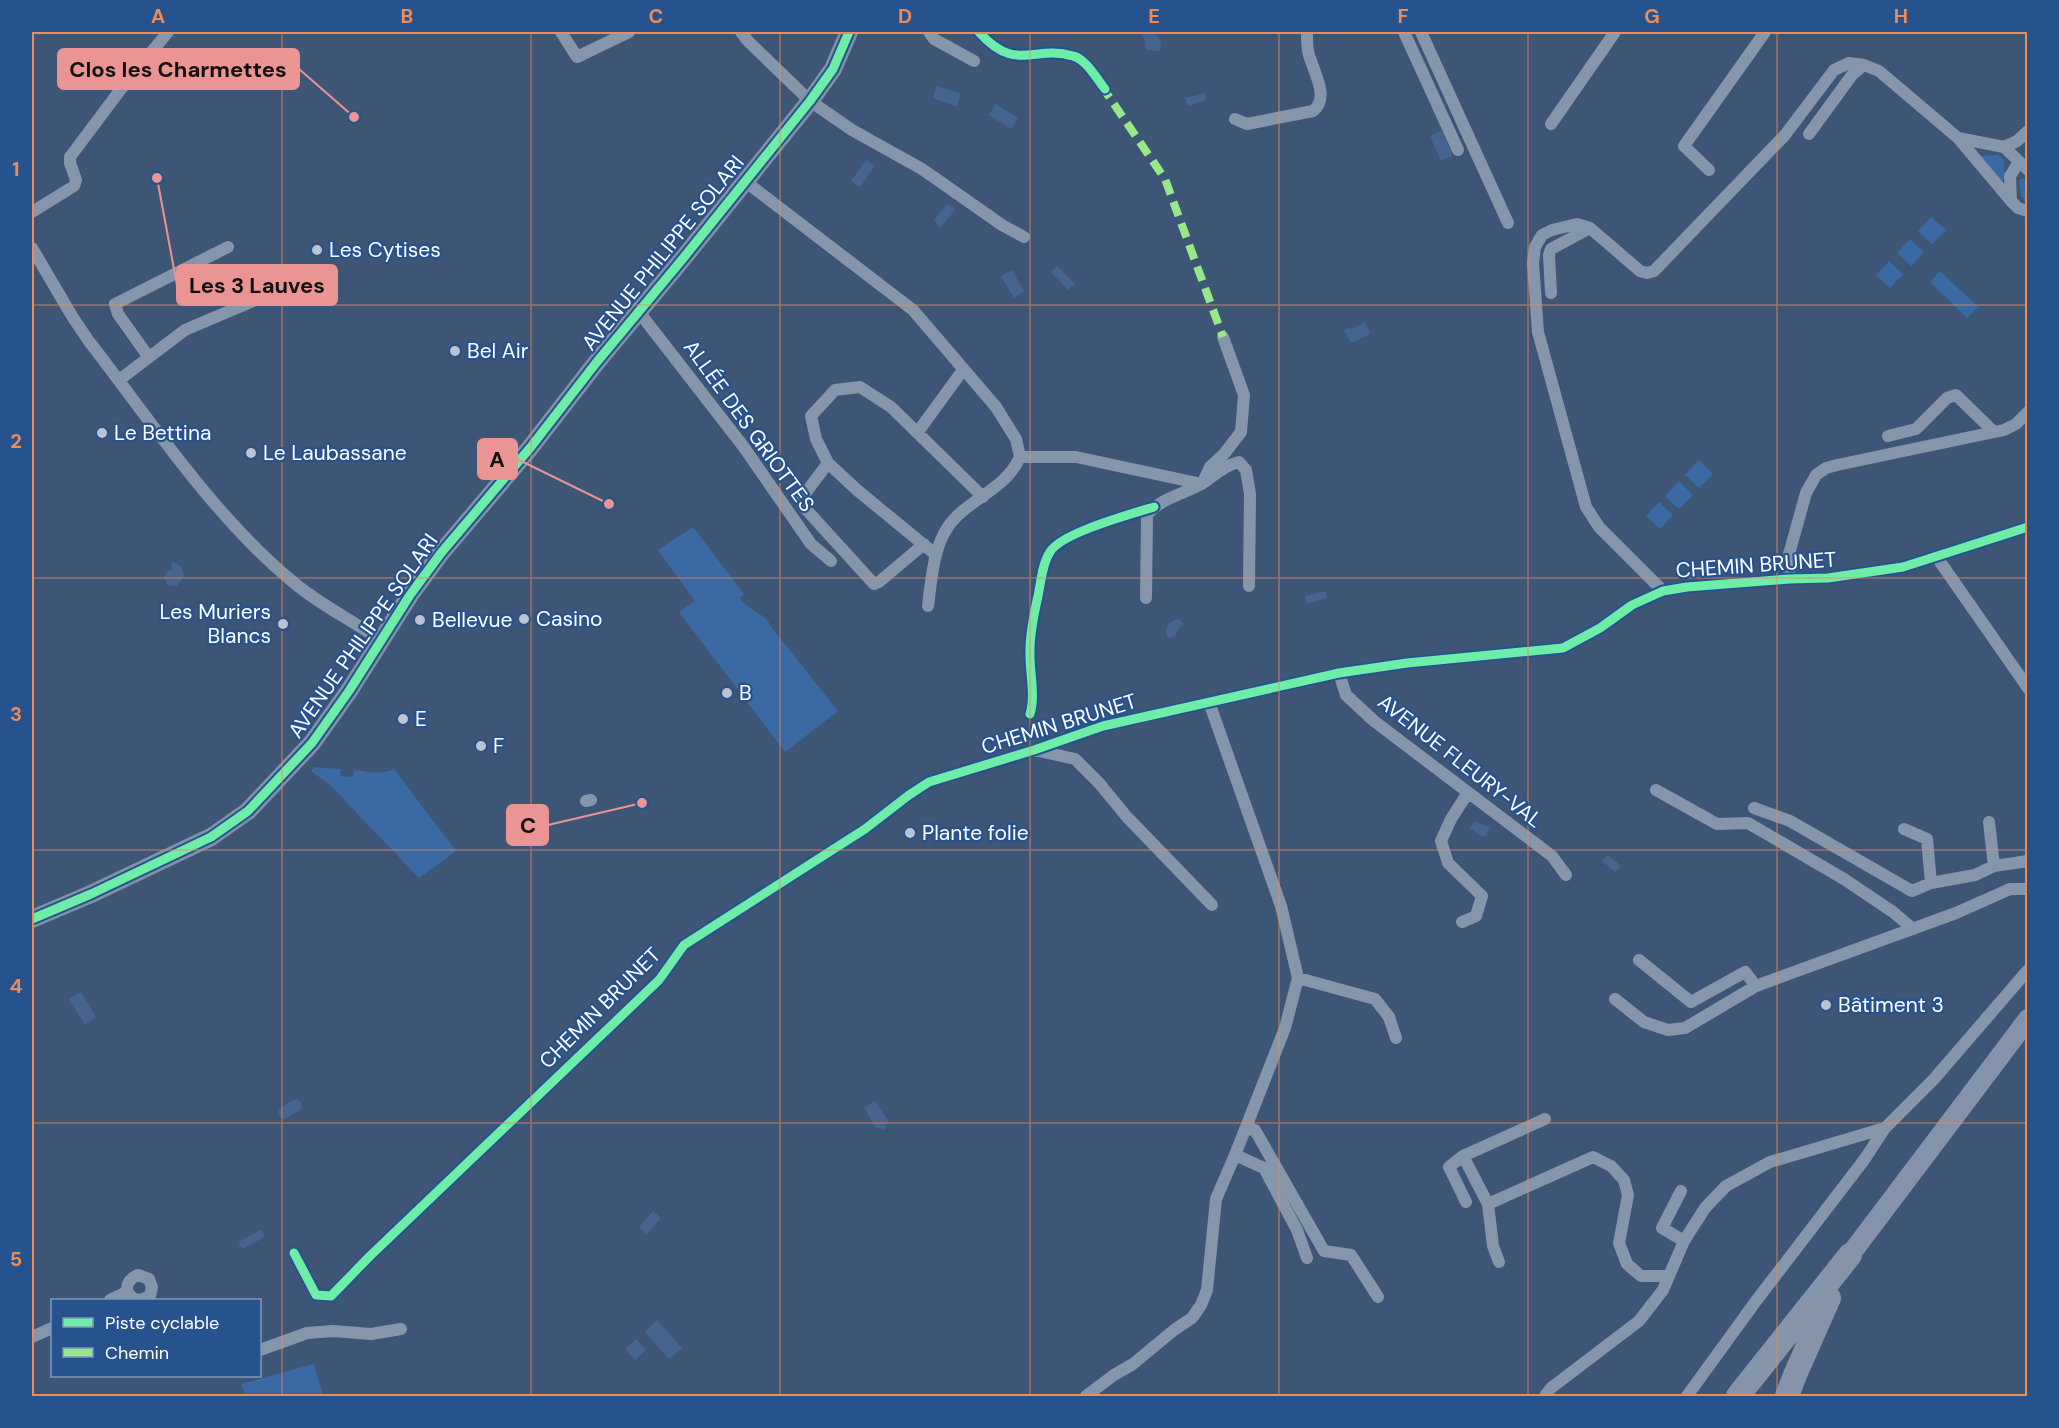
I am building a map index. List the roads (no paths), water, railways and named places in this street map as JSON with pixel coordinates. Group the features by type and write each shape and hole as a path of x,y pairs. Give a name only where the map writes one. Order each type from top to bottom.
{"highway":[{"path":"1738,1396 1850,1255"},
{"path":"1787,1396 1816,1324 1850,1255"}],"main road":[{"name":"AVENUE PHILIPPE SOLARI","path":"32,919 92,894 198,844 233,823 248,811 322,731 380,640 441,553 810,101 833,69 849,32"},
{"path":"1850,1255 2028,1019"}],"street":[{"path":"32,212 74,186 76,180 70,158 121,88 168,32"},
{"path":"561,32 577,57 629,32"},
{"path":"741,32 810,101 852,130 922,169 1002,225 1024,237"},
{"path":"929,32 934,39 974,61"},
{"path":"1235,119 1247,124 1313,111 1319,106 1322,95 1308,51 1306,32"},
{"path":"1404,32 1458,150"},
{"path":"1421,32 1508,223"},
{"path":"1551,124 1615,32"},
{"path":"1709,170 1684,146 1765,32"},
{"path":"1663,591 1599,527 1586,507 1538,332 1533,263 1535,247 1542,235 1577,224 1590,228 1640,271 1647,273 1654,271 1785,135 1834,70 1849,63 1864,65 1879,71 1958,138 2011,201 2018,208 2028,211"},
{"path":"1809,134 1852,75 1864,65"},
{"path":"2004,147 2017,141 2028,131"},
{"path":"1958,138 2004,147 2023,166 2010,176 2011,201"},
{"path":"746,182 913,310 996,407 1016,440 1020,457 1015,468 1003,482 956,516 935,554 928,606"},
{"path":"1551,293 1549,255 1551,249 1590,228"},
{"path":"148,356 118,314 115,304 228,247"},
{"path":"32,248 72,316 233,525 264,557 294,583 322,604 380,640"},
{"path":"120,380 148,356 185,330 260,298"},
{"name":"ALLÉE DES GRIOTTES","path":"639,312 743,446 811,544 831,561"},
{"path":"1202,484 1210,467 1224,454 1241,432 1244,395 1223,337"},
{"path":"916,433 963,370"},
{"path":"935,554 828,463 816,439 811,416 835,390 860,387 891,407 983,497"},
{"path":"1888,436 1916,429 1947,398 1953,395 1956,395 1994,432"},
{"path":"1789,579 1789,554 1806,493 1816,475 1826,468 2004,430 2016,424 2028,412"},
{"path":"1020,457 1076,457 1202,484"},
{"path":"1146,598 1147,515 1154,507 1202,484 1229,464 1239,462 1246,470 1250,494 1249,586"},
{"path":"828,463 801,499 803,506 874,584 924,544"},
{"name":"CHEMIN BRUNET","path":"294,1253 316,1295 331,1296 659,980 684,945 865,829 909,795 929,783 1103,726 1339,673 1407,663 1563,648 1600,628 1632,605 1663,591 1687,587 1858,575 1903,567 2028,527"},
{"path":"1936,556 2028,688"},
{"name":"AVENUE FLEURY-VAL","path":"1339,673 1346,694 1367,715 1467,794 1552,856 1566,875"},
{"path":"1086,1396 1133,1364 1192,1318 1201,1305 1207,1290 1216,1198 1285,1028 1298,978 1281,906 1209,702"},
{"path":"1034,750 1075,759 1099,783 1127,818 1212,905"},
{"path":"1656,790 1717,824 1748,823 1844,879 1913,928"},
{"path":"1462,922 1476,916 1482,896 1448,863 1441,841 1451,819 1467,794"},
{"path":"1754,808 1790,821 1912,891 1930,883 1975,875 1994,866 2028,861"},
{"path":"1989,822 1994,866"},
{"path":"1904,829 1927,839 1930,883"},
{"path":"1615,999 1644,1022 1668,1030 1684,1028 1756,986 1956,913 2010,889 2028,889"},
{"path":"1639,960 1691,1002 1744,972 1756,986"},
{"path":"1687,1396 1756,1301 1864,1160 1885,1128 1934,1079 2028,970"},
{"path":"1298,978 1375,999 1389,1017 1396,1038"},
{"path":"1466,1202 1449,1167 1464,1156 1545,1119"},
{"path":"1545,1396 1551,1388 1639,1321 1663,1290 1684,1241 1705,1208 1726,1186 1770,1162 1885,1128"},
{"path":"1245,1129 1255,1130 1260,1137 1324,1251 1352,1256 1378,1297"},
{"path":"1235,1155 1264,1168 1297,1230 1307,1258"},
{"path":"1464,1156 1488,1204 1493,1246 1499,1262"},
{"path":"1488,1204 1593,1157 1611,1166 1624,1180 1628,1195 1619,1243 1627,1264 1641,1276 1669,1276"},
{"path":"1682,1191 1662,1228 1684,1241"},
{"path":"138,1275 149,1280 152,1287 145,1299 132,1298 127,1292 131,1278 138,1275"},
{"path":"112,1299 127,1292"},
{"path":"32,1337 51,1328"},
{"path":"261,1350 307,1333 333,1331 371,1334 401,1329"}],"place":[{"name":"Clos les Charmettes","path":"354,117"},
{"name":"Les 3 Lauves","path":"157,178"},
{"name":"Les Cytises","path":"317,250"},
{"name":"Bel Air","path":"455,351"},
{"name":"Le Bettina","path":"102,433"},
{"name":"Le Laubassane","path":"251,453"},
{"name":"A","path":"609,504"},
{"name":"Casino","path":"524,619"},
{"name":"Bellevue","path":"420,620"},
{"name":"Les Muriers Blancs","path":"283,624"},
{"name":"B","path":"727,693"},
{"name":"E","path":"403,719"},
{"name":"F","path":"481,746"},
{"name":"C","path":"642,803"},
{"name":"Plante folie","path":"910,833"},
{"name":"Bâtiment 3","path":"1826,1005"}]}
